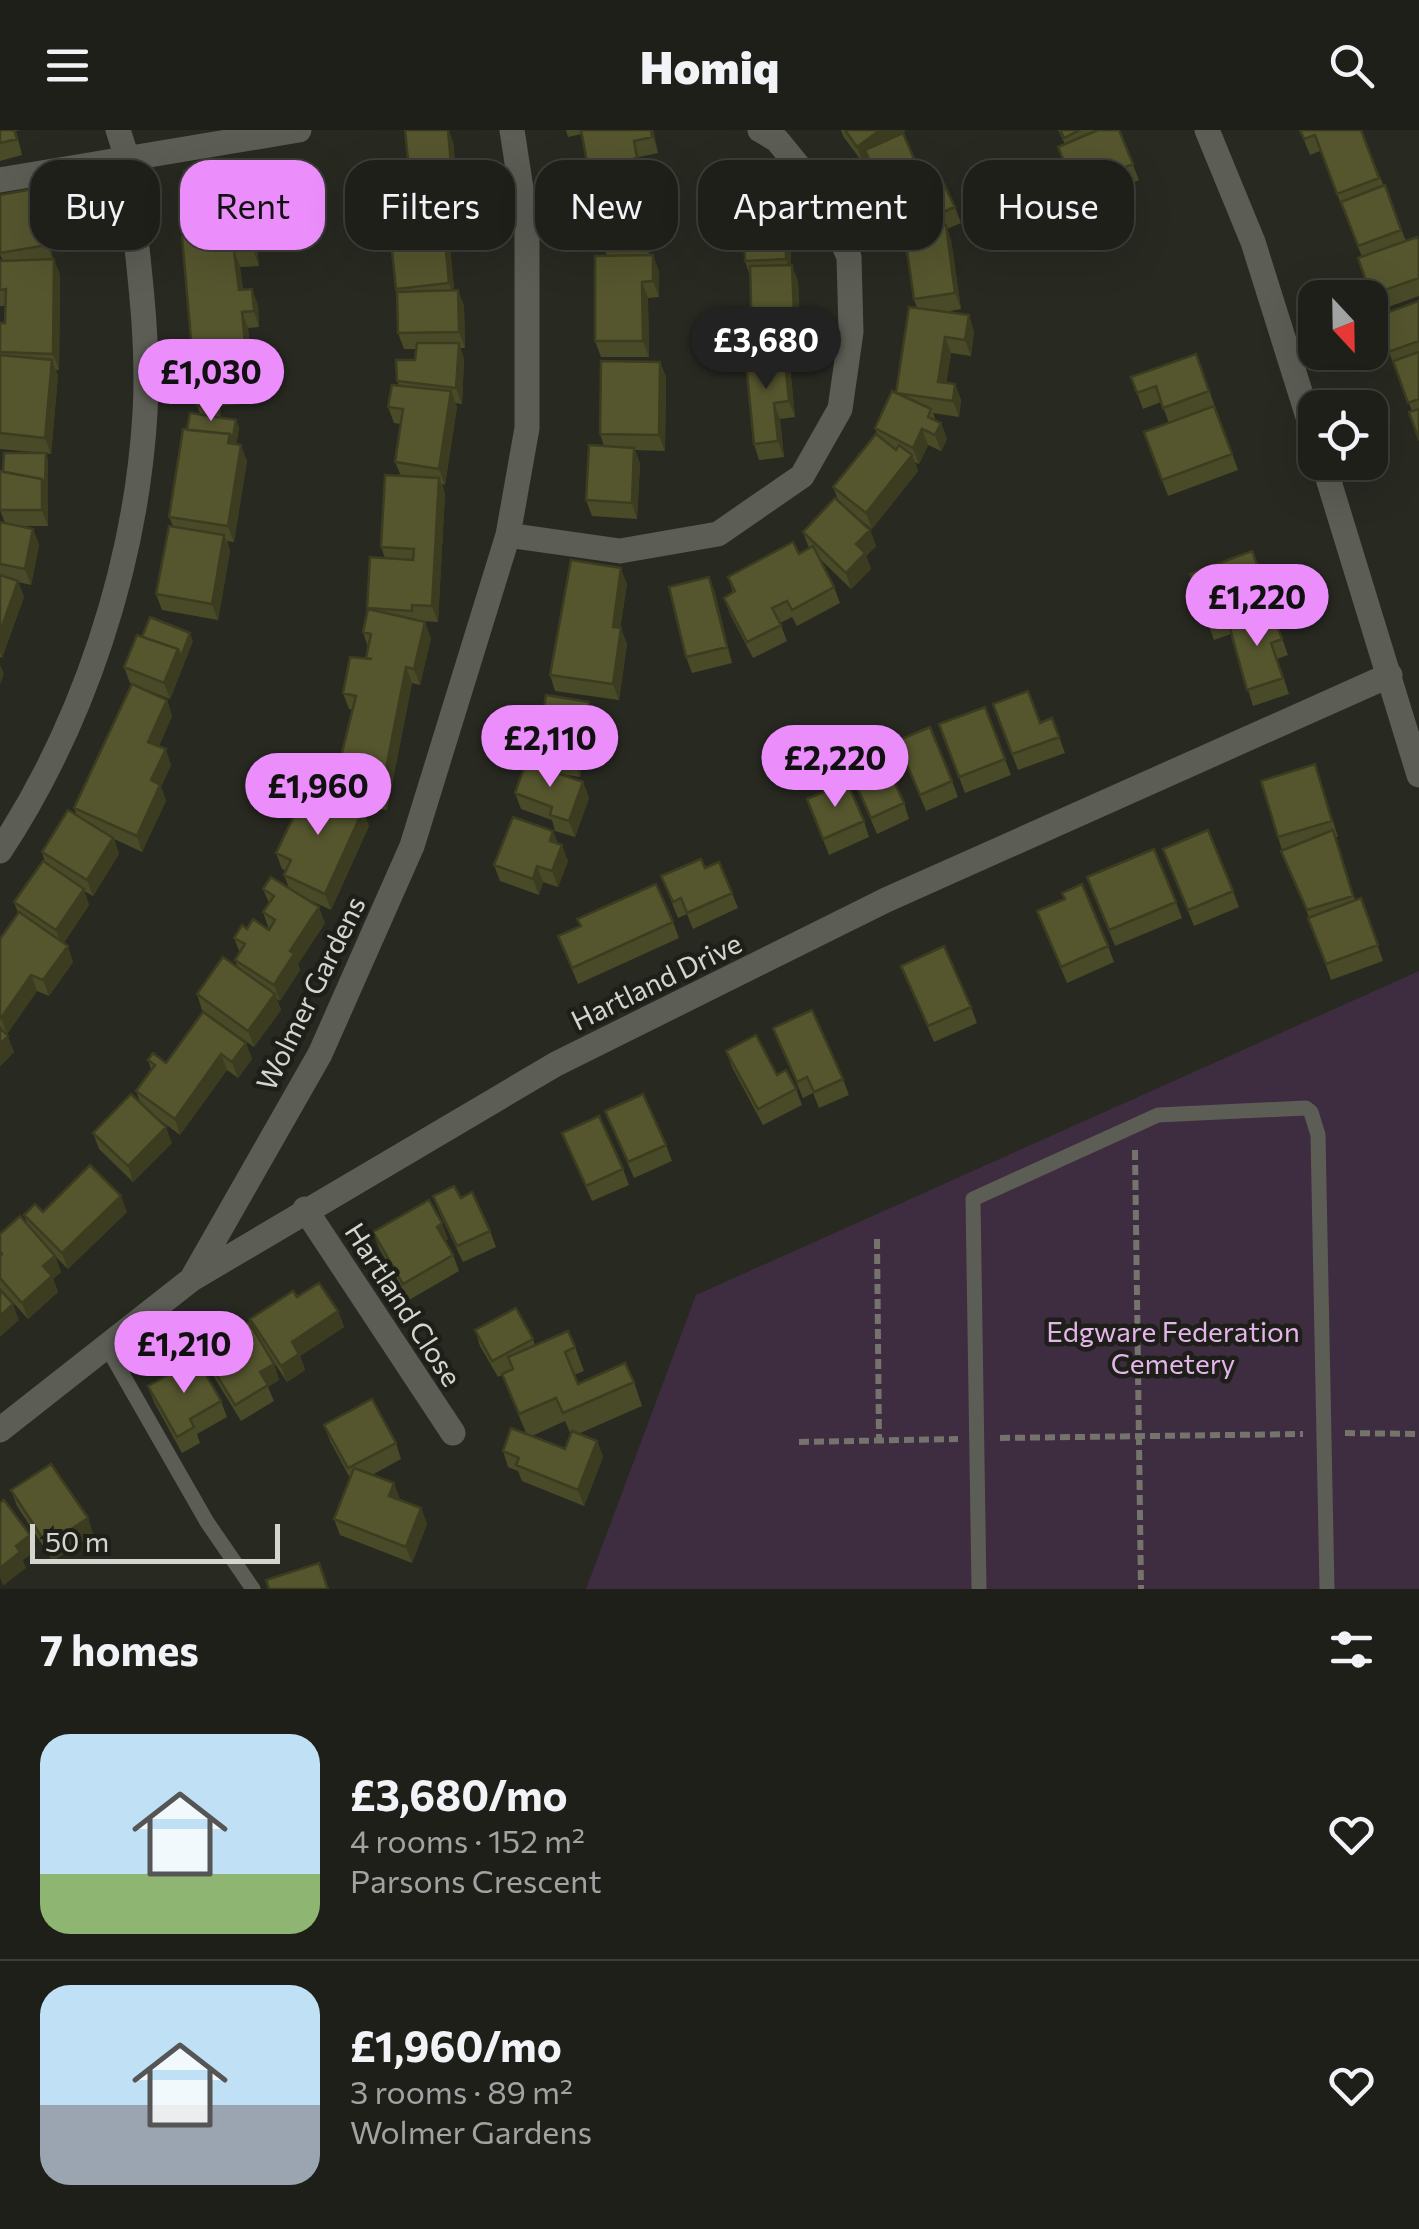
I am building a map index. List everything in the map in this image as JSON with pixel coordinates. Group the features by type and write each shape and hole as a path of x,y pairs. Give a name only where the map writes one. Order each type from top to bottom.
{"street":[{"path":"118,130 128,160"},
{"path":"134,160 299,130"},
{"name":"Wolmer Gardens","path":"192,1280 320,1054 412,846 508,535 526,428 527,228 512,130"},
{"path":"508,535 620,551 718,534 802,476 840,409 851,332 849,257 822,195 777,140 760,130"},
{"path":"1207,130 1253,242 1300,390"},
{"path":"0,180 30,176"},
{"path":"0,851 23,816 83,692 133,527 146,410 134,250"},
{"path":"1328,480 1419,775"},
{"name":"Hartland Drive","path":"0,1430 192,1280 305,1208 556,1064 886,900 1390,675"},
{"name":"Hartland Close","path":"305,1208 453,1433"}],"lane":[{"path":"979,1589 973,1199 1158,1115 1306,1108 1318,1134 1327,1589"},
{"path":"108,1349 208,1522 253,1589"}],"path":[{"path":"1134,1124 1142,1589"},
{"path":"877,1240 879,1440"},
{"path":"799,1442 1419,1434"}],"green space":[{"name":"Edgware Federation Cemetery","path":"1419,971 1419,1589 586,1589 696,1295"}],"building":[{"path":"0,130 14,130 17,139 0,143"},
{"path":"405,130 448,130 451,160 408,160"},
{"path":"581,130 651,130 652,137 634,141 637,158 587,160"},
{"path":"845,130 880,130 857,147"},
{"path":"1060,130 1080,130 1064,138"},
{"path":"1098,130 1119,130 1131,160 1064,160 1058,147"},
{"path":"1300,130 1361,130 1379,178 1337,194 1315,135 1304,139"},
{"path":"903,133 914,160 869,160 865,150"},
{"path":"943,182 955,207 943,212"},
{"path":"1385,185 1401,230 1358,246 1341,202"},
{"path":"30,189 30,248 0,253 0,195"},
{"path":"946,225 955,293 914,299 907,250 943,250"},
{"path":"1417,237 1419,278 1388,289 1388,280 1366,280 1358,258"},
{"path":"183,250 253,250 234,251 239,290 252,289 254,311 242,312 249,387 214,390 215,404 197,406"},
{"path":"392,250 446,250 449,283 396,289"},
{"path":"745,250 786,250 786,259 745,261"},
{"path":"653,255 653,281 642,282 643,341 595,341 595,256"},
{"path":"54,259 53,354 0,352 6,289 0,290 0,261"},
{"path":"792,265 795,339 752,341 750,266"},
{"path":"458,290 459,332 398,333 397,292"},
{"path":"1419,301 1419,341 1388,352 1388,312"},
{"path":"909,307 969,315 965,340 945,337 938,382 955,384 953,401 896,393"},
{"path":"417,343 459,343 456,388 397,381 396,360 415,360"},
{"path":"784,350 789,401 774,403 778,441 754,444 745,353"},
{"path":"1419,352 1419,399 1408,403 1393,361"},
{"path":"1196,354 1209,391 1163,408 1156,386 1137,393 1131,377"},
{"path":"0,355 52,360 45,438 0,433"},
{"path":"601,361 660,362 659,435 600,434"},
{"path":"392,385 451,391 439,469 395,462 403,409 388,407"},
{"path":"892,391 931,409 928,417 941,423 935,435 922,429 913,448 875,428"},
{"path":"1214,406 1232,454 1162,480 1144,432"},
{"path":"1419,409 1419,440 1409,412"},
{"path":"190,413 236,420 232,442 230,434 187,430"},
{"path":"183,429 230,434 228,443 241,445 228,526 169,517"},
{"path":"876,434 896,450 899,445 912,455 866,513 833,487"},
{"path":"589,445 634,448 632,503 586,500"},
{"path":"4,453 46,453 45,487 42,479 3,472"},
{"path":"0,471 42,479 42,510 0,510"},
{"path":"385,475 439,478 432,606 412,605 412,611 367,608 370,557 413,560 414,549 381,547"},
{"path":"835,498 870,530 856,544 865,553 846,573 803,532"},
{"path":"0,522 33,529 25,569 0,564"},
{"path":"169,526 224,535 212,604 156,594"},
{"path":"793,542 799,554 813,546 834,587 792,610 787,601 772,608 781,625 747,642 724,598 735,591 728,577"},
{"path":"1252,551 1271,602 1208,624 1190,574"},
{"path":"571,560 621,568 613,627 621,628 613,684 550,675"},
{"path":"0,575 18,581 0,632"},
{"path":"709,577 727,647 686,657 669,587"},
{"path":"368,609 425,622 414,669 406,667 381,794 334,785 356,696 343,693 350,657 372,659 366,658 371,634 363,632"},
{"path":"1272,610 1282,639 1271,643 1283,678 1247,690 1229,625"},
{"path":"150,617 190,633 181,657 178,649 142,637"},
{"path":"137,635 178,649 164,683 124,667"},
{"path":"132,684 167,700 148,742 166,749 151,780 160,785 137,836 74,808"},
{"path":"1028,691 1040,723 1052,718 1059,737 1012,754 993,704"},
{"path":"546,695 589,702 584,732 581,724 543,713"},
{"path":"985,707 1005,759 959,777 939,724"},
{"path":"539,712 581,724 574,762 531,754"},
{"path":"930,727 952,781 920,795 897,741"},
{"path":"861,753 868,767 884,760 904,803 871,818 845,760"},
{"path":"526,762 583,782 569,821 550,815 552,807 515,793"},
{"path":"1315,764 1332,821 1278,837 1261,781"},
{"path":"847,782 864,821 823,839 807,799"},
{"path":"309,785 363,810 325,894 284,875 291,860 276,853"},
{"path":"68,810 113,838 87,880 42,852"},
{"path":"513,817 553,831 550,841 562,845 552,871 537,866 533,879 494,865"},
{"path":"1208,830 1233,891 1188,910 1163,849"},
{"path":"1333,830 1353,896 1307,910 1281,851"},
{"path":"1154,849 1176,902 1109,930 1087,877"},
{"path":"701,859 705,868 719,862 732,893 687,913 681,898 673,902 661,876"},
{"path":"43,861 84,889 56,930 14,902"},
{"path":"271,877 319,907 290,951 294,954 274,985 235,960 245,944 234,938 242,925 247,929 253,919 269,930 275,920 263,912 274,896 263,889"},
{"path":"656,884 673,922 572,968 558,936 581,926 577,919"},
{"path":"1082,884 1108,946 1061,967 1037,911 1065,899 1062,893"},
{"path":"1361,898 1378,945 1326,964 1308,918"},
{"path":"19,912 68,946 43,980 31,975 1,1018 0,939"},
{"path":"944,946 971,1007 928,1026 901,966"},
{"path":"223,957 275,994 248,1031 197,994"},
{"path":"812,1010 843,1079 814,1092 807,1077 797,1082 773,1028"},
{"path":"203,1012 246,1043 232,1062 221,1054 175,1119 136,1091 155,1065 148,1060 153,1053 166,1063"},
{"path":"0,1028 8,1036 0,1044"},
{"path":"756,1035 777,1075 786,1070 796,1089 758,1109 726,1051"},
{"path":"131,1094 166,1127 128,1166 93,1133"},
{"path":"643,1094 666,1145 628,1162 605,1111"},
{"path":"599,1116 623,1169 586,1186 562,1133"},
{"path":"90,1165 121,1196 62,1253 24,1215 35,1204 43,1212"},
{"path":"454,1186 461,1198 472,1192 490,1231 457,1246 433,1196"},
{"path":"429,1200 442,1223 437,1227 453,1255 403,1284 373,1232"},
{"path":"20,1216 55,1256 43,1266 52,1276 22,1303 0,1278 0,1234"},
{"path":"319,1283 338,1311 292,1342 299,1354 281,1366 250,1319 293,1291 297,1297"},
{"path":"0,1290 13,1304 0,1316"},
{"path":"516,1308 533,1339 492,1361 475,1330"},
{"path":"249,1322 274,1364 260,1372 268,1385 235,1405 202,1351"},
{"path":"568,1331 575,1347 565,1352 578,1384 625,1363 634,1382 563,1413 556,1398 519,1414 502,1374 513,1369 508,1357"},
{"path":"197,1359 221,1401 190,1419 194,1427 177,1437 148,1386"},
{"path":"372,1399 396,1443 348,1468 324,1425"},
{"path":"511,1428 565,1449 572,1431 597,1441 578,1490 516,1465 519,1458 503,1451"},
{"path":"51,1464 88,1518 47,1545 11,1490"},
{"path":"354,1468 394,1483 389,1496 421,1508 406,1547 334,1519"},
{"path":"4,1500 30,1535 16,1546 20,1552 0,1568 0,1503"},
{"path":"319,1563 328,1589 269,1589 266,1580"}]}
